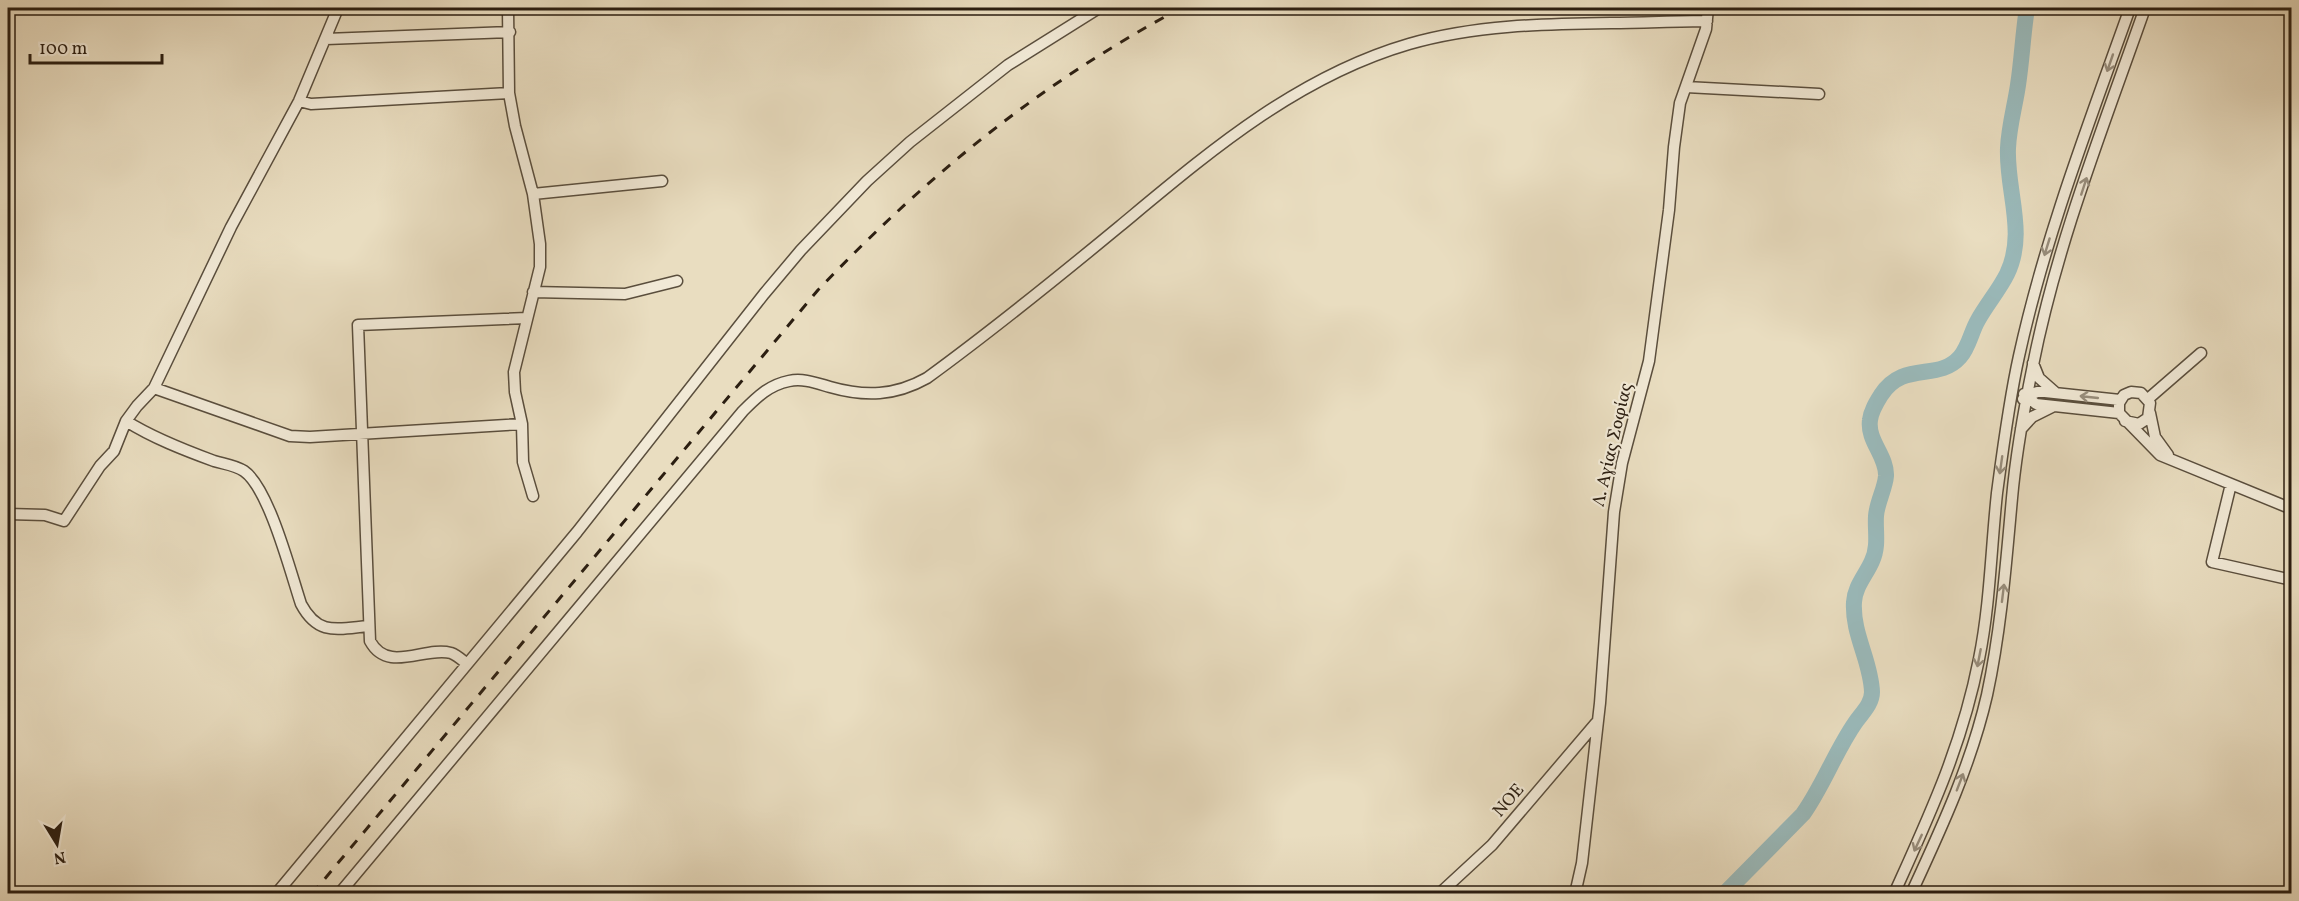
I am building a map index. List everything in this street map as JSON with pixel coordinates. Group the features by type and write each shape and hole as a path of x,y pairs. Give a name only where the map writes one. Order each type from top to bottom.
{"street":[{"path":"8,514 45,515 64,521 100,466 114,451 126,421 154,388 231,227 299,101 338,8"},
{"path":"508,8 510,32 508,93 533,194 540,244 540,267 514,372 514,392 522,424 523,462 534,496"},
{"path":"276,894 577,532 801,250 867,181 910,142 1008,65 1099,8"},
{"name":"Λ. Αγίας Σοφίας","path":"1575,894 1582,863 1600,703 1614,512 1622,463 1649,361 1669,210 1680,103 1706,29 1708,8"},
{"path":"1893,894 1943,783 1957,747 1969,704 1984,624 1997,494 2014,382 2048,246 2130,8"},
{"path":"1911,894 1949,809 1967,762 1984,705 2000,622 2021,429 2033,363 2062,251 2145,8"},
{"path":"339,894 743,411 772,386 790,380 801,380 847,392 877,395 920,382 1028,299 1206,154 1271,108 1336,73 1379,55 1409,44 1504,27 1535,24 1707,21"},
{"path":"326,39 510,32"},
{"path":"1686,87 1819,94"},
{"path":"299,101 311,104 508,93"},
{"path":"533,194 662,181"},
{"path":"533,292 625,294 677,281"},
{"path":"467,664 453,654 436,652 408,657 388,656 375,651 370,641 358,325 527,318"},
{"path":"2148,399 2201,353"},
{"path":"2033,363 2044,385 2057,393"},
{"path":"2014,382 2027,398 2036,404 2122,417 2134,424 2139,424 2150,413"},
{"path":"154,388 290,436 310,437 522,424"},
{"path":"2010,407 2037,392 2120,400 2127,394 2136,392 2148,399 2150,403 2152,431 2158,444 2180,464"},
{"path":"2120,400 2122,417 2160,455 2292,509"},
{"path":"2021,429 2039,412 2055,407"},
{"path":"126,421 141,431 177,447 239,468 249,475 262,494 308,618 317,625 327,628 368,626"},
{"path":"2231,484 2212,562 2292,580"},
{"name":"NOE","path":"1439,894 1492,845 1597,723"}],"waterway":[{"path":"1724,894 1803,814 1870,700 1871,681 1856,625 1854,602 1874,555 1877,511 1886,476 1884,462 1871,435 1871,417 1879,398 1890,384 1910,374 1942,369 1960,357 1966,349 1978,320 2007,274 2013,259 2016,227 2008,148 2027,8"}],"railway":[{"path":"312,894 818,290 902,208 988,134 1080,68 1181,8"}]}
